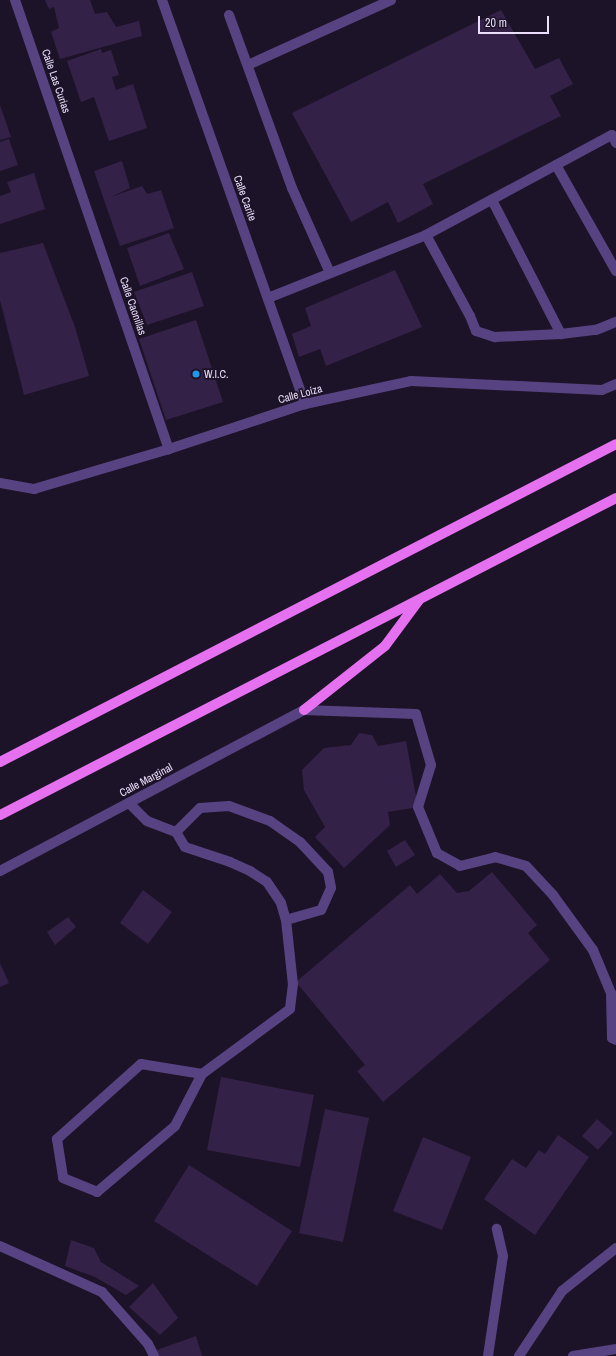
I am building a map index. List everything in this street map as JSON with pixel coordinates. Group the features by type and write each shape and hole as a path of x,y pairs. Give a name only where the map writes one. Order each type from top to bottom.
{"main road":[{"path":"0,762 616,444"},
{"path":"0,815 616,498"},
{"path":"304,710 385,646 420,598"},
{"path":"0,753 23,750"}],"street":[{"name":"Calle Las Curias","path":"15,0 74,171"},
{"name":"Calle Carite","path":"162,0 304,404"},
{"path":"248,65 391,0"},
{"path":"229,15 292,188 330,273"},
{"path":"268,298 426,234 612,136 616,142"},
{"path":"556,165 616,270"},
{"name":"Calle Caonillas","path":"74,171 170,449"},
{"path":"492,200 561,334"},
{"path":"426,234 470,316 476,331 495,337 561,334 596,330 616,322"},
{"name":"Calle Loíza","path":"0,483 34,489 170,449 304,404 411,381 602,390 616,384"},
{"path":"304,710 416,714 431,765 418,807 437,853 460,866 495,857 526,866 554,895 593,950 611,993 612,1038 616,1040"},
{"name":"Calle Marginal","path":"0,870 304,710"},
{"path":"129,803 147,822 176,832 185,847 230,862 250,871 267,882 281,903 286,920 293,984 290,1009 202,1074 175,1126 97,1192 63,1178 57,1138 141,1064 202,1074"},
{"path":"176,832 200,808 229,806 270,821 300,842 328,872 331,888 321,910 286,920"},
{"path":"488,1356 503,1256 497,1230"},
{"path":"0,1246 102,1292 148,1344 154,1356"},
{"path":"519,1356 562,1291 616,1248"},
{"path":"573,1356 616,1348"}],"building":[{"path":"45,0 90,0 95,14 107,12 116,27 139,21 142,36 60,59 51,32 59,28 54,7 49,9"},
{"path":"501,10 535,69 559,58 573,84 550,96 561,116 423,184 433,204 398,223 388,202 351,222 292,113"},
{"path":"101,49 102,53 111,50 119,75 112,77 116,90 133,84 147,128 109,141 94,97 81,102 67,61"},
{"path":"0,105 11,137 0,140"},
{"path":"9,139 18,165 0,171 0,142"},
{"path":"122,161 130,188 111,197 142,186 147,194 161,190 174,228 120,246 94,171"},
{"path":"34,173 45,209 0,224 0,196 11,192 7,182"},
{"path":"169,233 184,269 140,286 127,248"},
{"path":"43,243 75,327 89,376 24,395 0,300 0,253"},
{"path":"395,270 422,327 326,366 320,349 299,357 292,334 311,326 305,308"},
{"path":"192,272 204,306 147,325 134,292"},
{"path":"196,320 223,402 166,420 139,339"},
{"path":"359,733 372,735 378,746 406,741 418,807 388,812 390,825 344,868 315,837 325,827 304,790 302,770 324,748 351,745"},
{"path":"405,840 415,855 396,867 387,851"},
{"path":"492,872 537,925 528,933 550,960 383,1102 357,1071 365,1065 296,982 410,885 417,894 440,874 457,893 469,891"},
{"path":"143,890 172,912 148,944 120,923"},
{"path":"68,917 76,927 55,945 47,932"},
{"path":"0,963 9,983 0,987"},
{"path":"221,1077 314,1095 300,1167 207,1150"},
{"path":"325,1109 369,1118 343,1242 299,1233"},
{"path":"597,1119 613,1133 598,1150 582,1136"},
{"path":"558,1135 589,1157 535,1235 484,1199 512,1159 526,1168 539,1150 545,1154"},
{"path":"423,1137 471,1157 442,1230 393,1211"},
{"path":"189,1165 292,1231 257,1286 154,1221"},
{"path":"71,1240 94,1248 101,1262 139,1286 126,1295 95,1277 65,1266"},
{"path":"153,1283 178,1318 160,1335 129,1307"},
{"path":"196,1336 202,1356 159,1356 157,1350"}],"place":[{"name":"W.I.C.","path":"196,374"}]}
